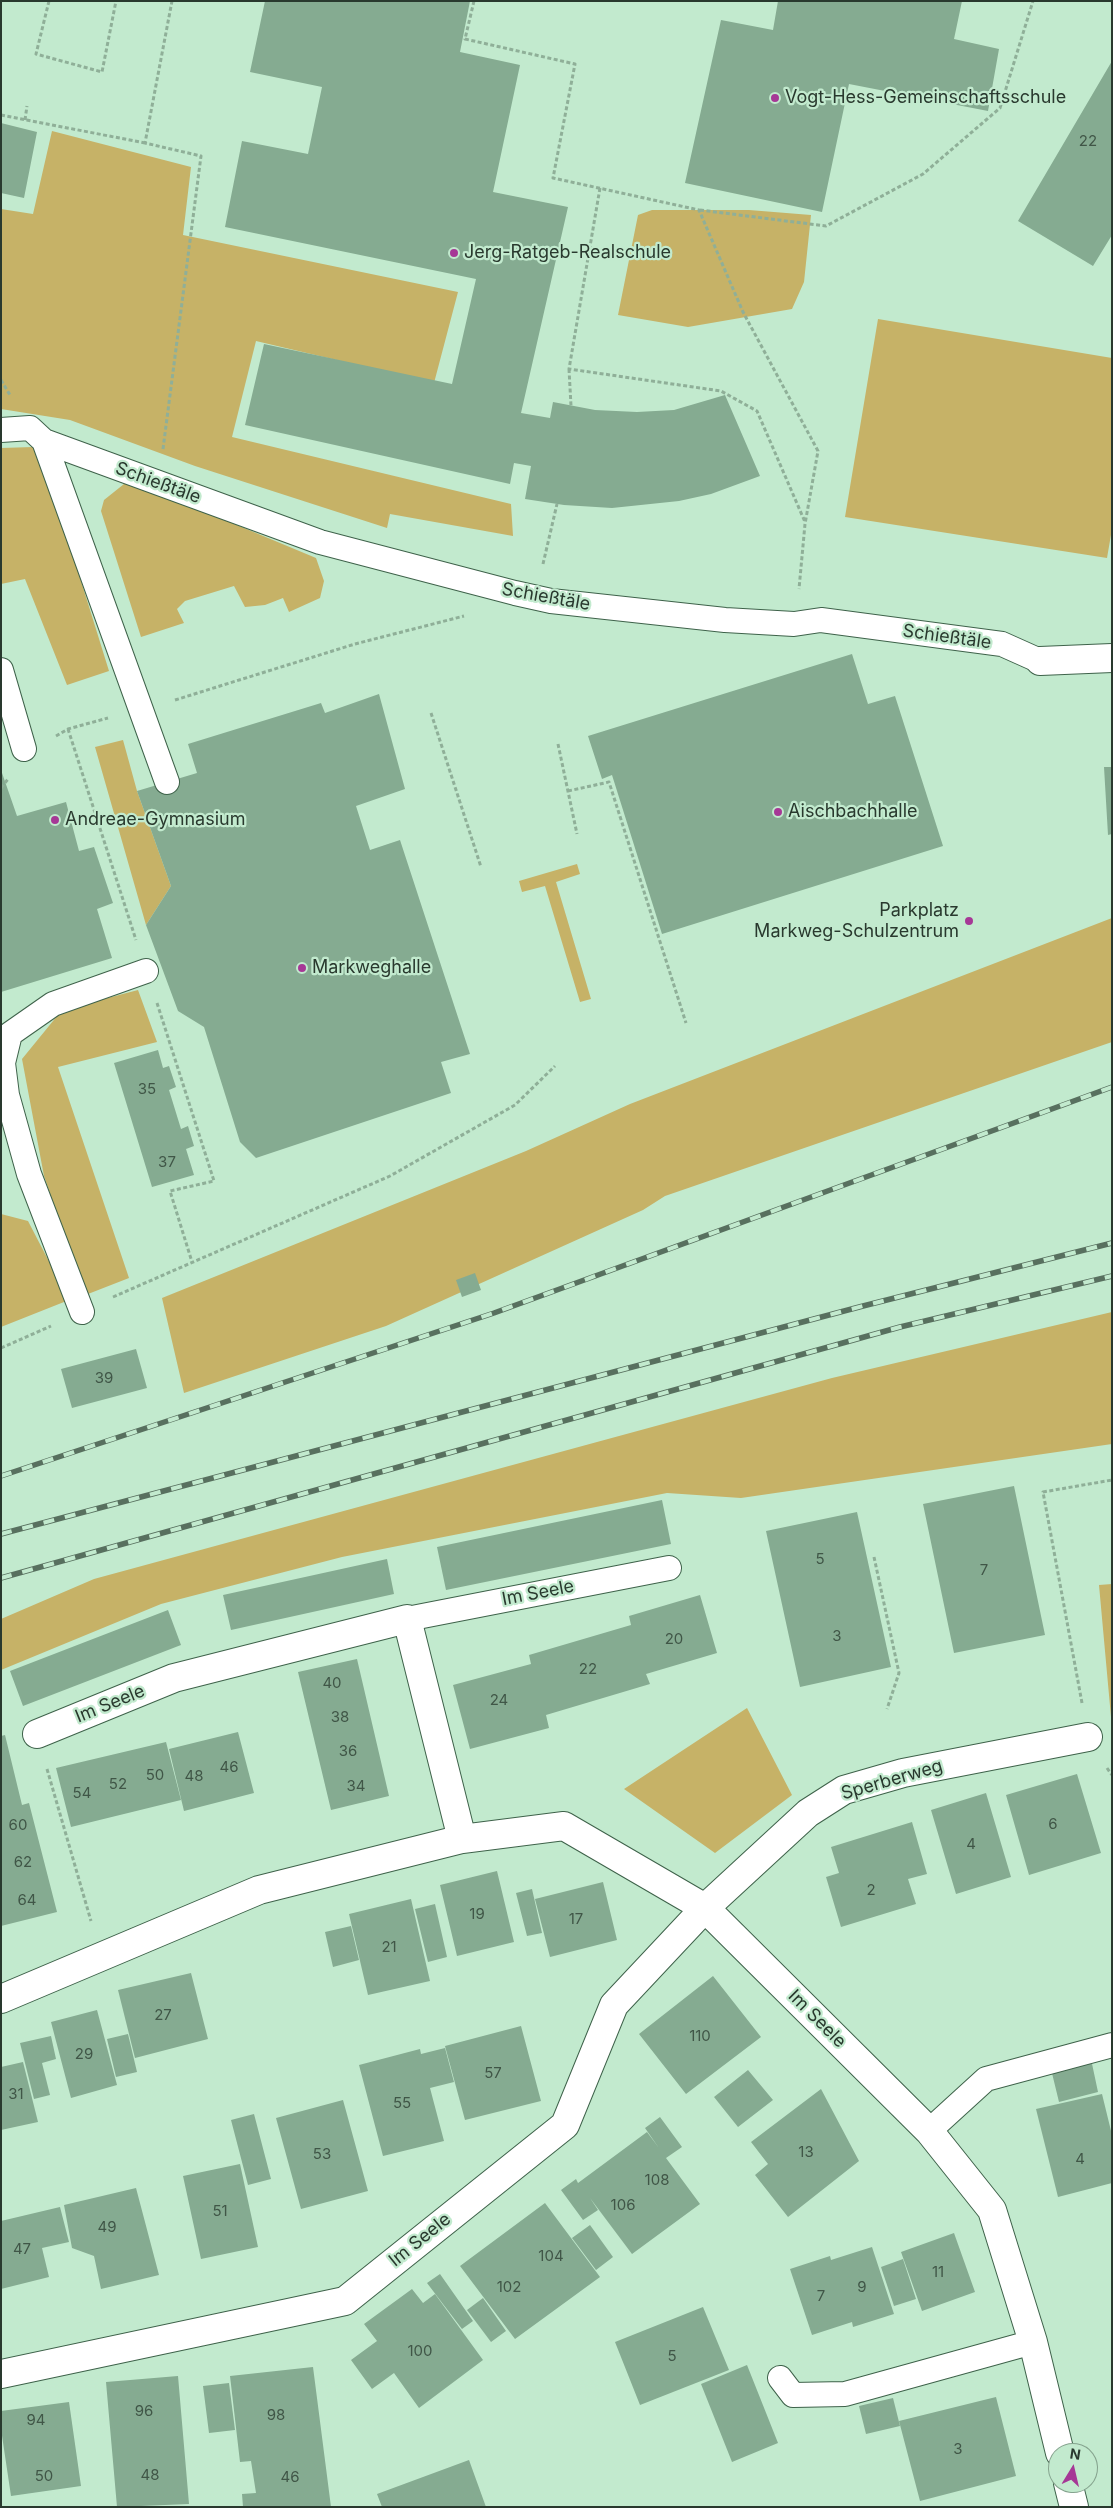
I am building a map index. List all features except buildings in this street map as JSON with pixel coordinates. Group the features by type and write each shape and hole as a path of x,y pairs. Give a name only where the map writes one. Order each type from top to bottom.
{"street":[{"name":"Schießtäle","path":"1040,661 1112,658"},
{"name":"Im Seele","path":"37,1734 174,1678 407,1619"},
{"path":"407,1619 462,1839"},
{"name":"Sperberweg","path":"705,1908 808,1813 844,1790 903,1773 1088,1737"},
{"name":"Im Seele","path":"1,1999 259,1890 462,1839 564,1826 705,1908 929,2131 992,2210 1033,2342 1058,2443"},
{"name":"Im Seele","path":"1,2374 344,2301 565,2125 614,2005 705,1908"},
{"path":"1070,2493 1074,2507"}],"lane":[{"name":"Schießtäle","path":"1,430 30,428 44,441 320,542 536,598 725,620 794,624 821,620 1002,644 1040,661"},
{"path":"44,441 167,782"},
{"path":"1,670 24,749"},
{"path":"82,1312 29,1174 7,1095 3,1064 10,1034 53,1004 146,971"},
{"name":"Im Seele","path":"407,1619 669,1568"},
{"path":"929,2131 986,2079 1112,2045"},
{"path":"780,2378 794,2395 845,2394 1033,2342"}],"path":[{"path":"49,1 36,54 102,72 116,1"},
{"path":"145,143 172,1"},
{"path":"474,1 465,39 575,64 553,178 699,210 826,226 923,174 1000,108 1033,1"},
{"path":"25,120 27,106"},
{"path":"1,116 145,143 201,156 159,483"},
{"path":"571,406 569,369 600,188"},
{"path":"699,210 743,312 818,451 805,524 794,624"},
{"path":"569,369 721,391 757,411 805,524"},
{"path":"536,598 557,504"},
{"path":"197,694 355,644 470,615"},
{"path":"431,713 481,867"},
{"path":"58,735 68,729 117,715"},
{"path":"68,729 99,829"},
{"path":"558,744 577,834"},
{"path":"1,788 7,780"},
{"path":"568,791 609,782 686,1023"},
{"path":"1,1348 390,1176 515,1105 555,1066"},
{"path":"192,1262 170,1191 214,1181"},
{"path":"1088,1737 1043,1492 1112,1480"},
{"path":"874,1557 899,1673 888,1709"},
{"path":"37,1734 101,1956"}],"shaded area":[{"path":"52,131 191,167 183,235 458,292 434,383 256,341 232,437 511,504 513,536 390,514 387,528 195,466 70,420 1,409 1,209 33,214"},
{"path":"652,210 749,210 811,215 804,282 792,309 688,327 618,315 638,215"},
{"path":"878,319 1112,358 1112,529 1107,558 845,517"},
{"path":"33,447 77,568 109,671 67,685 25,579 1,584 1,448"},
{"path":"129,480 316,558 324,581 320,598 289,612 283,598 265,605 245,607 234,586 185,601 177,609 184,623 141,637 101,511 104,500"},
{"path":"123,740 137,791 171,886 146,925 95,747"},
{"path":"577,864 580,874 556,882 591,999 580,1002 545,886 522,892 519,881"},
{"path":"1112,918 1112,1042 665,1196 643,1210 386,1326 184,1393 162,1298 526,1151 630,1104"},
{"path":"138,990 157,1042 58,1067 129,1278 88,1294 84,1293 44,1176 22,1059 62,1010"},
{"path":"1,1214 28,1221 69,1300 1,1327"},
{"path":"1112,1312 1112,1444 741,1498 667,1493 342,1557 161,1604 1,1670 1,1619 94,1579 832,1378"},
{"path":"1112,1584 1112,1728 1099,1585"},
{"path":"747,1708 792,1795 715,1853 624,1789"}],"railway":[{"path":"1,1476 494,1313 1112,1087"},
{"path":"1,1534 863,1306 1112,1243"},
{"path":"1,1578 900,1327 1112,1276"}],"place":[{"name":"Vogt-Hess-Gemeinschaftsschule","path":"775,98"},
{"name":"Jerg-Ratgeb-Realschule","path":"454,253"},
{"name":"Aischbachhalle","path":"778,812"},
{"name":"Andreae-Gymnasium","path":"55,820"},
{"name":"Parkplatz Markweg-Schulzentrum","path":"969,921"},
{"name":"Markweghalle","path":"302,968"}]}
